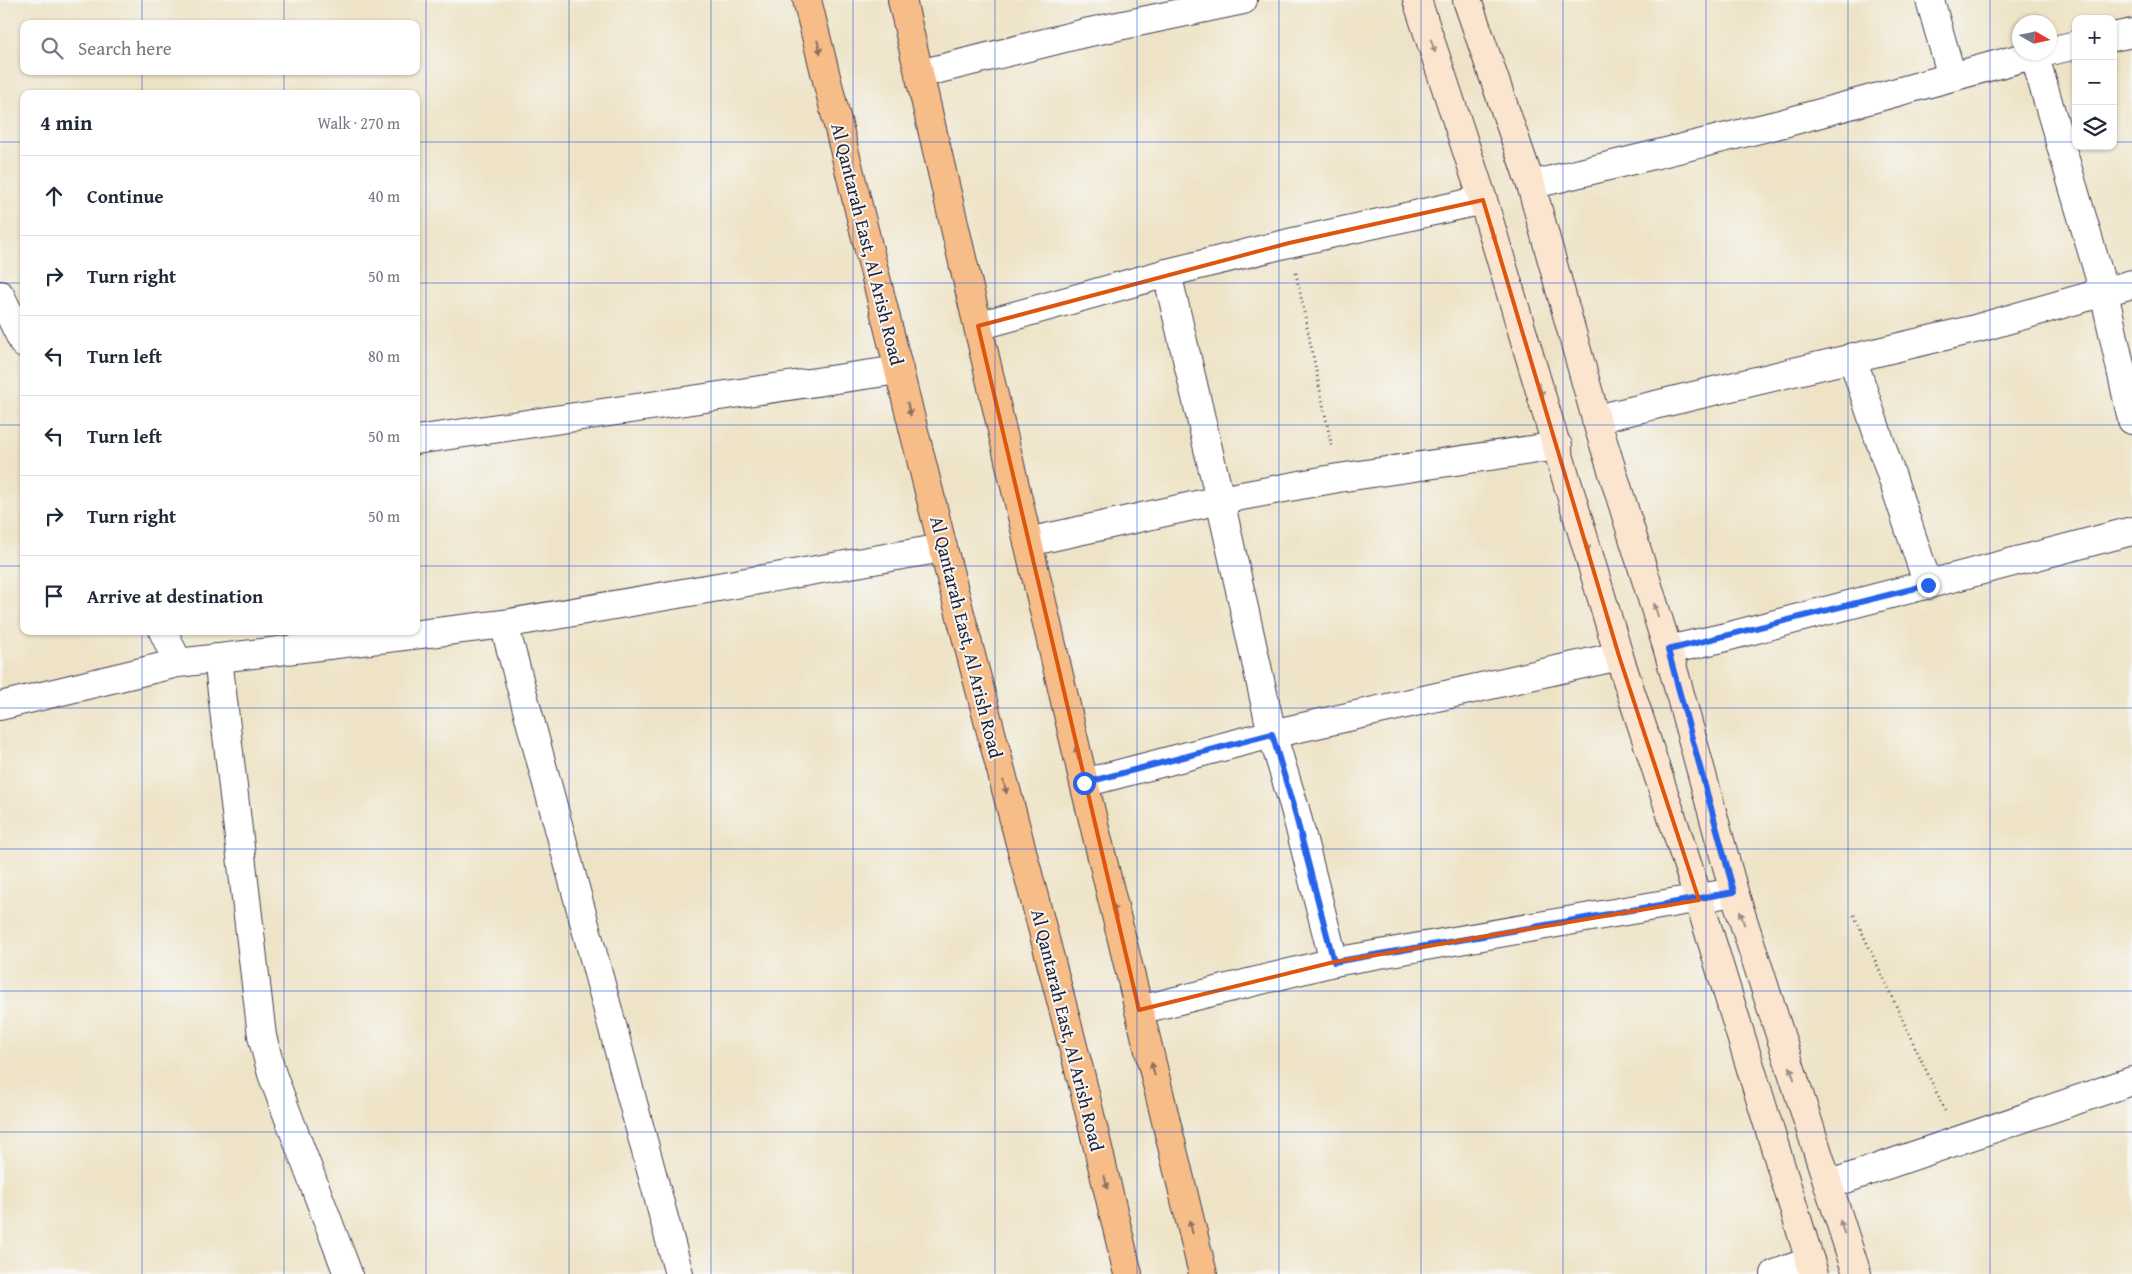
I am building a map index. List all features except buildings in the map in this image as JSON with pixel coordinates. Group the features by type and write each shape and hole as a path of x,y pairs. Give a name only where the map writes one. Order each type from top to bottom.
{"highway":[{"name":"Al Qantarah East, Al Arish Road","path":"807,0 944,548 1080,1077 1128,1274"},
{"path":"902,0 1084,783 1203,1274"}],"main road":[{"path":"1417,0 1483,200 1558,446 1619,656 1698,900 1812,1268"},
{"path":"1467,0 1531,185 1596,418 1668,650 1734,892 1857,1274"}],"street":[{"path":"919,74 1085,33 1243,0"},
{"path":"1930,0 1952,77"},
{"path":"2117,36 2132,33"},
{"path":"2057,49 2072,46"},
{"path":"1531,185 1784,123 2016,60"},
{"path":"2044,60 2104,292 2132,420"},
{"path":"978,326 1167,273 1290,243 1483,200"},
{"path":"1167,273 1272,734 1294,809 1334,962"},
{"path":"1596,418 1975,329 2132,284"},
{"path":"0,295 20,336"},
{"path":"1852,357 1928,585"},
{"path":"420,439 899,370"},
{"path":"1028,542 1220,500 1338,478 1558,446"},
{"path":"1668,650 1928,585 2132,531"},
{"path":"420,634 504,624 944,548"},
{"path":"504,624 679,1274"},
{"path":"165,635 178,663"},
{"path":"0,706 178,663 411,635"},
{"path":"1084,783 1272,734 1619,656"},
{"path":"218,658 262,1036 272,1074 348,1274"},
{"path":"1139,1010 1334,962 1698,900 1734,892"},
{"path":"1828,1185 2132,1081"},
{"path":"1775,1274 1812,1268"}],"path":[{"path":"1290,243 1338,478"},
{"path":"1854,916 1958,1142"}],"highlighted area":[{"path":"1483,200 1619,656 1699,900 1334,962 1139,1010 978,326 1289,243"}],"route":[{"path":"1084,783 1272,734 1294,809 1334,962 1698,900 1734,892 1668,650 1928,585"}]}
